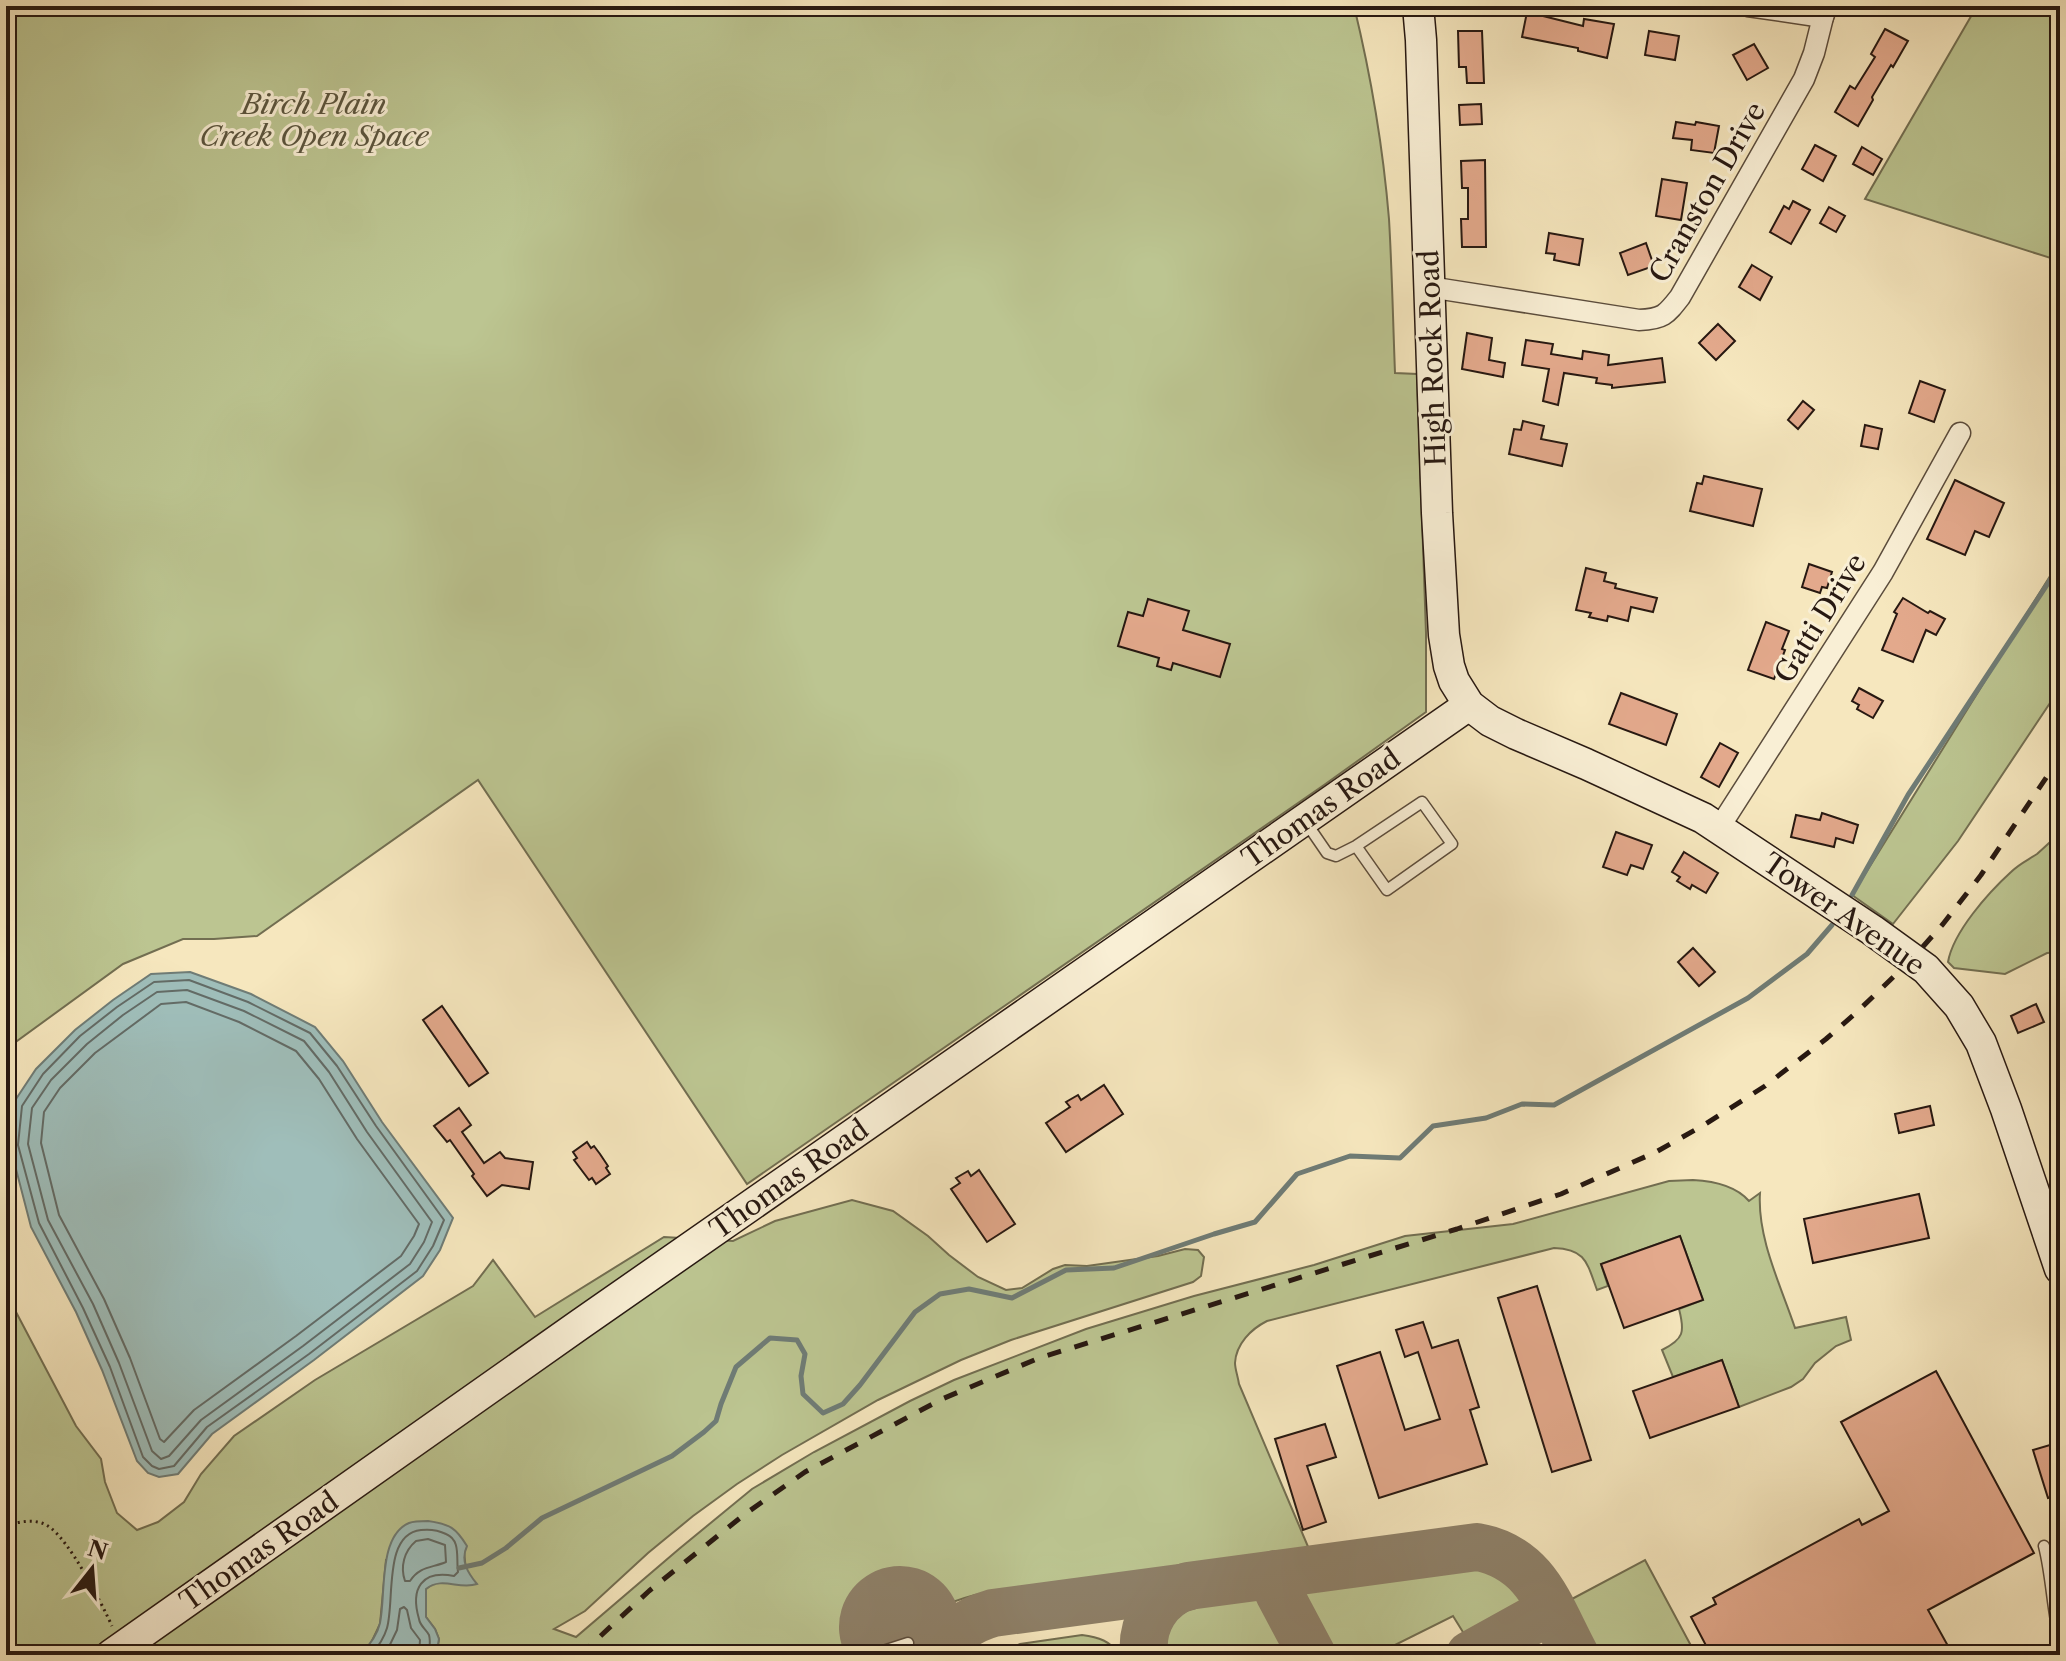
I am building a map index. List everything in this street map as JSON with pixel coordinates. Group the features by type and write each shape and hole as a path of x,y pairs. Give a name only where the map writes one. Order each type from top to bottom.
{"main road":[{"name":"High Rock Road","path":"1418,6 1444,635 1451,675 1469,705"},
{"name":"Thomas Road","path":"118,1650 577,1326 1469,705"},
{"name":"Tower Avenue","path":"1469,705 1502,728 1692,812 1843,910 1926,969 1966,1017 1981,1043 2059,1260"}],"street":[{"path":"1748,6 1825,11"},
{"name":"Cranston Drive","path":"1429,287 1639,320 1657,319 1667,314 1680,297 1804,79 1825,11"},
{"name":"Gatti Drive","path":"1719,828 1883,572 1960,433"}],"lane":[{"path":"1304,820 1327,853 1336,856 1422,802 1452,844 1387,890 1356,846"},
{"path":"2044,1546 2060,1641"},
{"path":"871,1655 908,1643"}],"path":[{"path":"12,1524 26,1520 48,1526 67,1546 98,1596 112,1626 118,1650"}],"green space":[{"name":"Birch Plain Creek Open Space","path":"6,6 1354,6 1376,112 1386,192 1395,373 1417,374 1426,712 747,1184 478,780 257,936 183,939 123,964 6,1049"},
{"path":"1977,6 2060,6 2060,261 1865,199"},
{"path":"2060,560 2060,688 1958,841 1893,924 1852,895"},
{"path":"2060,833 2060,952 2047,953 2005,974 1954,968 1948,962 1951,950 1973,913 2014,869"},
{"path":"1693,1180 1723,1185 1749,1201 1760,1193 1766,1244 1795,1328 1846,1317 1851,1340 1836,1346 1791,1387 1739,1407 1722,1360 1673,1377 1662,1350 1681,1334 1679,1309 1703,1300 1680,1236 1601,1264 1608,1286 1597,1290 1584,1259 1573,1251 1554,1248 1267,1321 1255,1328 1241,1343 1235,1368 1309,1549 975,1595 933,1610 865,1645 869,1655 436,1655 439,1639 426,1617 426,1589 434,1583 448,1583 466,1570 464,1552 386,1560 380,1624 370,1645 360,1655 6,1655 6,1293 76,1426 101,1459 105,1482 117,1513 137,1530 158,1522 184,1502 201,1474 234,1436 315,1380 473,1286 493,1260 535,1317 664,1237 733,1241 775,1221 852,1200 893,1211 978,1277 1006,1290 1022,1288 1065,1265 1087,1266 1185,1249 1198,1250 1204,1257 1201,1276 1193,1282 1011,1340 961,1360 878,1400 782,1455 693,1516 585,1611 554,1629 576,1637 752,1489 814,1452 954,1380 1086,1329 1405,1236 1513,1224 1669,1181"},
{"path":"1645,1560 1696,1655 1599,1655 1570,1600"},
{"path":"1504,1563 1526,1606 1466,1637 1453,1616 1375,1655 1334,1655 1302,1592 1309,1590"},
{"path":"1259,1597 1290,1655 1162,1655 1164,1637 1171,1623 1181,1614 1210,1603"},
{"path":"1082,1635 1104,1640 1120,1655 997,1655 1020,1644"}],"water":[{"path":"190,972 251,994 315,1027 343,1061 382,1122 453,1218 440,1250 423,1276 212,1434 178,1474 159,1477 148,1473 137,1461 76,1312 31,1227 10,1146 14,1102 36,1069 75,1030 151,974"},
{"path":"428,1521 447,1525 459,1535 467,1546 464,1557 466,1566 477,1584 444,1583 426,1589 426,1617 439,1639 436,1655 360,1655 380,1623 385,1567 392,1540 409,1523"}],"building":[{"path":"1527,12 1583,26 1584,19 1614,24 1607,58 1578,51 1578,48 1522,37"},
{"path":"1885,29 1908,41 1872,97 1858,126 1835,112 1850,86 1855,89 1875,57 1871,54"},
{"path":"1458,31 1482,31 1484,83 1467,83 1466,67 1459,67"},
{"path":"1649,31 1679,36 1675,60 1645,55"},
{"path":"1754,44 1768,68 1747,80 1733,55"},
{"path":"1481,104 1482,124 1460,125 1459,105"},
{"path":"1676,122 1719,126 1714,153 1691,150 1692,140 1673,138"},
{"path":"1815,145 1836,156 1823,181 1802,169"},
{"path":"1862,147 1882,159 1873,175 1853,164"},
{"path":"1485,160 1486,247 1462,247 1461,219 1468,219 1468,188 1462,188 1461,161"},
{"path":"1662,179 1687,183 1681,220 1656,216"},
{"path":"1793,201 1810,210 1791,244 1770,232 1784,206 1789,209"},
{"path":"1829,207 1845,216 1836,232 1820,223"},
{"path":"1549,233 1583,239 1579,265 1554,260 1555,254 1546,253"},
{"path":"1646,243 1654,266 1628,275 1620,253"},
{"path":"1752,265 1772,277 1760,300 1739,287"},
{"path":"1718,324 1735,341 1716,360 1699,343"},
{"path":"1467,333 1492,338 1489,360 1505,363 1503,377 1462,369"},
{"path":"1526,340 1553,344 1551,354 1582,359 1583,351 1609,355 1608,365 1662,358 1665,382 1612,388 1612,385 1596,383 1597,378 1564,373 1558,405 1543,401 1549,369 1522,365"},
{"path":"1920,381 1945,390 1934,422 1909,413"},
{"path":"1803,401 1814,410 1798,429 1788,420"},
{"path":"1523,421 1544,426 1541,439 1567,444 1562,466 1509,454 1514,429 1521,430"},
{"path":"1865,425 1882,429 1878,449 1861,446"},
{"path":"1704,476 1762,489 1753,526 1690,511 1697,483 1702,484"},
{"path":"1955,480 2004,503 1989,537 1975,531 1965,555 1927,539"},
{"path":"1809,564 1832,572 1827,588 1822,587 1820,593 1802,587"},
{"path":"1586,568 1606,573 1604,581 1616,584 1615,588 1657,598 1653,612 1631,607 1628,621 1608,616 1607,621 1576,610"},
{"path":"1903,598 1945,619 1936,635 1926,630 1913,662 1882,650 1897,614 1894,612"},
{"path":"1148,599 1189,611 1183,630 1230,644 1220,677 1173,663 1171,670 1157,666 1159,658 1118,646 1128,612 1143,616"},
{"path":"1766,622 1789,631 1774,679 1748,670"},
{"path":"1859,688 1883,701 1873,718 1857,709 1859,705 1852,701"},
{"path":"1621,693 1677,714 1666,745 1609,724"},
{"path":"1720,743 1738,753 1719,787 1701,777"},
{"path":"1822,813 1858,825 1853,843 1836,838 1834,847 1791,837 1796,815 1820,820"},
{"path":"1616,832 1652,845 1643,869 1631,865 1627,875 1603,867"},
{"path":"1684,852 1718,873 1706,893 1692,885 1690,889 1677,881 1680,877 1672,872"},
{"path":"1693,948 1715,972 1699,986 1678,962"},
{"path":"2036,1004 2044,1022 2018,1033 2011,1016"},
{"path":"442,1006 488,1073 469,1086 423,1020"},
{"path":"1104,1085 1123,1114 1066,1152 1046,1123 1070,1107 1066,1102 1078,1095 1081,1100"},
{"path":"1930,1106 1934,1125 1899,1133 1895,1114"},
{"path":"459,1108 471,1125 462,1132 484,1163 500,1152 505,1158 533,1162 529,1189 502,1185 487,1196 450,1140 447,1142 434,1126"},
{"path":"587,1142 600,1154 610,1174 596,1184 592,1178 589,1180 574,1160 577,1158 573,1152"},
{"path":"979,1170 1015,1224 987,1242 951,1189 960,1183 956,1178 968,1171 971,1176"},
{"path":"1919,1194 1929,1238 1813,1263 1804,1219"},
{"path":"1680,1236 1703,1300 1624,1328 1601,1264"},
{"path":"1537,1286 1591,1460 1552,1472 1498,1298"},
{"path":"1423,1322 1432,1348 1458,1340 1479,1407 1470,1410 1487,1464 1379,1498 1337,1366 1380,1352 1405,1430 1440,1419 1418,1352 1405,1357 1396,1330"},
{"path":"1722,1360 1739,1407 1650,1438 1633,1391"},
{"path":"1936,1371 2034,1553 1928,1610 1953,1655 1711,1655 1691,1617 1716,1604 1713,1598 1859,1519 1862,1525 1889,1511 1841,1422"},
{"path":"1325,1424 1336,1457 1307,1466 1326,1522 1303,1530 1275,1439"},
{"path":"2060,1442 2060,1495 2048,1498 2033,1450"}],"waterway":[{"path":"1852,895 1908,795 2060,565"},
{"path":"459,1568 482,1563 542,1518 672,1456 716,1421 736,1367 770,1338 797,1340 805,1354 801,1376 803,1394 823,1413 843,1404 915,1312 940,1294 969,1289 1012,1298 1066,1270 1114,1268 1255,1222 1297,1174 1350,1156 1400,1158 1433,1126 1486,1118 1522,1104 1554,1105 1748,998 1807,954 1832,925"}],"taxiway":[{"path":"1144,1655 1145,1633 1153,1613 1168,1597 1188,1586 1477,1547 1497,1553 1528,1573 1539,1587 1575,1655"},
{"path":"1276,1574 1279,1593 1312,1655"},
{"path":"942,1655 962,1628 993,1613 1187,1587"},
{"path":"1470,1655 1551,1610"}],"runway":[{"path":"900,1627 915,1655"}],"railway":[{"path":"580,1655 649,1591 745,1514 805,1472 942,1399 1039,1358 1561,1194 1656,1152 1704,1125 1765,1086 1826,1039 1912,959 1981,875 2060,757"}]}
